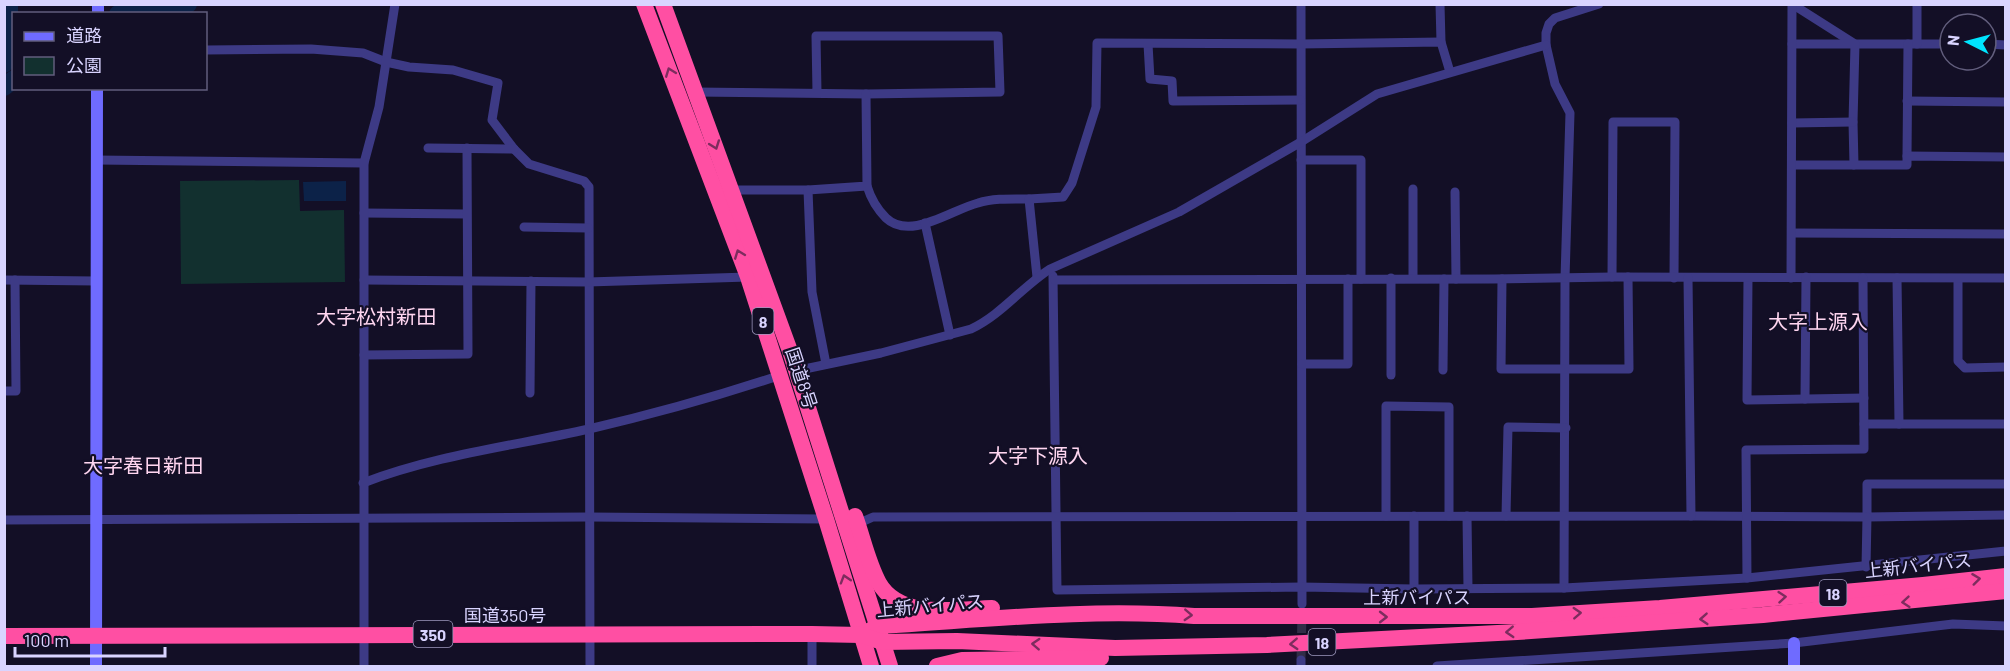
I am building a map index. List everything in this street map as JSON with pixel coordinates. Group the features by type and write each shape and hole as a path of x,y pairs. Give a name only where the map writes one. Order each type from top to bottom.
{"highway":[{"name":"国道8号","path":"646,8 748,277 789,373 838,470 853,526"},
{"name":"国道8号","path":"664,8 731,190 789,373 826,519 871,666"},
{"path":"853,526 880,584 888,594 906,604 932,609 1066,607 1147,613"},
{"path":"853,526 890,666"},
{"name":"上新バイパス","path":"861,635 1066,615 1147,613 1194,616 1532,615 1684,606 2006,576"},
{"name":"上新バイパス","path":"880,634 957,641 1115,648 1267,645 1517,632 1751,616 2006,591"},
{"name":"国道350号","path":"4,636 861,635"},
{"path":"938,666 962,660 1113,657 1267,645"}],"street":[{"path":"364,666 364,163 379,107 395,4"},
{"path":"1301,4 1302,604"},
{"path":"1440,4 1441,42 1450,72"},
{"path":"1564,588 1565,278 1570,113 1555,84 1545,33 1555,18 1582,7 1599,4"},
{"path":"1792,165 1907,165 1907,101 1917,4"},
{"path":"1792,5 1855,44"},
{"path":"1791,278 1792,5"},
{"path":"695,92 866,94 1000,92 999,36 816,36 817,93"},
{"path":"866,94 867,186 875,205 895,225 910,227 988,200 1063,197 1072,183 1096,107 1096,43 1441,42"},
{"path":"1148,44 1150,79 1172,81 1173,101 1300,100"},
{"path":"1792,44 1938,44"},
{"path":"1854,165 1855,44"},
{"path":"363,483 440,459 588,429 677,408 789,373 881,353 971,329 984,323 1037,277 1050,269 1179,212 1301,142 1377,94 1546,45"},
{"path":"207,50 311,49 363,53 409,67 453,70 498,83 492,120 514,149 529,164 584,181 588,187 590,666"},
{"path":"96,666 97,90"},
{"path":"1907,101 2006,102"},
{"path":"1612,277 1613,122 1675,122 1674,278"},
{"path":"1792,123 1853,122"},
{"path":"364,355 468,354 467,147"},
{"path":"428,148 514,149"},
{"path":"1907,156 2006,158"},
{"path":"96,160 364,163"},
{"path":"1301,160 1361,160 1361,279"},
{"path":"731,190 808,190 867,186"},
{"path":"1413,189 1413,278"},
{"path":"808,190 812,292 825,364"},
{"path":"1455,192 1456,279"},
{"path":"1029,199 1037,277"},
{"path":"364,213 466,214"},
{"path":"925,223 950,335"},
{"path":"524,227 588,228"},
{"path":"1792,233 2006,234"},
{"path":"1050,269 1055,280 1057,590 1301,587 1564,588 1747,578 2006,551"},
{"path":"364,280 588,282 748,277"},
{"path":"1055,280 1612,277 2006,278"},
{"path":"1502,279 1502,369 1629,369 1628,277"},
{"path":"1391,278 1391,375"},
{"path":"1688,278 1691,516"},
{"path":"1748,278 1748,400 1864,398"},
{"path":"1805,399 1806,278"},
{"path":"1747,578 1746,450 1864,450 1863,278"},
{"path":"1898,278 1899,424"},
{"path":"1302,364 1348,364 1348,279"},
{"path":"1443,370 1444,279"},
{"path":"1958,279 1958,361 1965,368 2006,367"},
{"path":"4,280 96,281"},
{"path":"4,391 16,391 15,280"},
{"path":"530,393 531,281"},
{"path":"1386,516 1386,406 1449,407 1449,516"},
{"path":"1864,424 2006,424"},
{"path":"1506,516 1508,427 1566,428"},
{"path":"1866,567 1867,484 2006,484"},
{"path":"853,526 873,517 2006,515"},
{"path":"1414,516 1414,589"},
{"path":"1467,516 1468,589"},
{"path":"4,520 589,517 826,519"},
{"path":"1437,666 1583,662 1794,643 1953,624 2006,626"},
{"path":"812,634 812,666"},
{"path":"1794,643 1794,666"}],"green space":[{"path":"299,180 300,211 344,210 345,282 181,284 180,181"}],"water":[{"path":"346,181 346,201 304,201 303,182"}],"waterway":[{"path":"4,64 9,33 9,4"},
{"path":"127,12 188,4"},
{"path":"4,87 12,81"}],"tunnel":[{"path":"1301,660 1302,612"}],"district":[{"name":"大字松村新田","path":"376,316"},
{"name":"大字上源入","path":"1818,321"},
{"name":"大字下源入","path":"1038,455"},
{"name":"大字春日新田","path":"143,465"}]}
